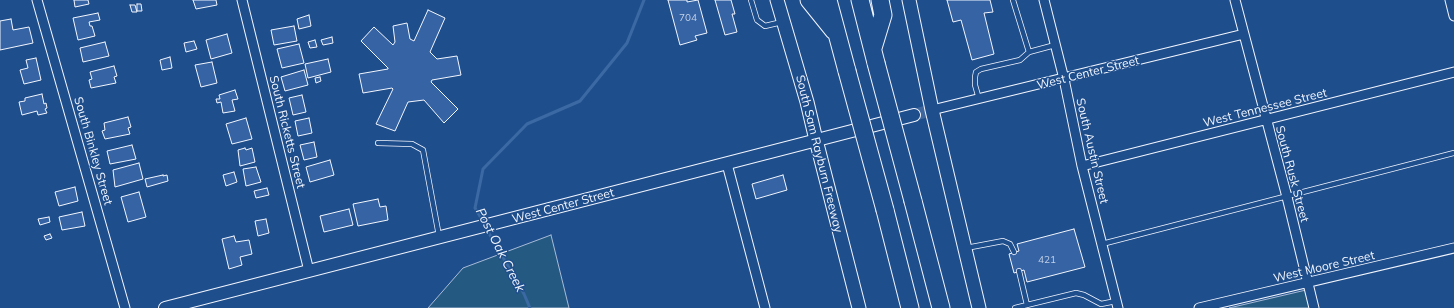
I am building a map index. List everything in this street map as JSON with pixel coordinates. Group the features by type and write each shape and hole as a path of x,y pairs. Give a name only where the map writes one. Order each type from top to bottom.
{"highway":[{"path":"809,0 837,35"},
{"path":"828,0 910,308"},
{"path":"860,0 941,308"},
{"path":"875,56 883,15 880,0"}],"main road":[{"name":"South Sam Rayburn Freeway","path":"777,0 807,102 859,308"},
{"path":"909,0 932,110 980,308"}],"street":[{"name":"South Binkley Street","path":"37,0 125,308"},
{"name":"South Ricketts Street","path":"242,0 309,271"},
{"name":"South Austin Street","path":"1044,0 1064,79 1082,166 1117,304"},
{"name":"South Rusk Street","path":"1235,0 1287,197 1314,308"},
{"path":"1452,3 1454,16"},
{"name":"West Center Street","path":"932,110 1244,34"},
{"name":"West Tennessee Street","path":"1082,166 1454,72"},
{"name":"West Center Street","path":"165,308 504,222 914,115"},
{"path":"727,164 765,308"},
{"name":"West Moore Street","path":"1199,308 1454,248"}],"lane":[{"path":"751,0 757,20 765,26 784,22"},
{"path":"1013,0 1029,52"},
{"path":"979,99 974,77 976,72 981,69 1020,60 1029,52 1055,45"},
{"path":"378,143 412,144 423,150 439,238"},
{"path":"1102,244 1454,153"},
{"path":"965,248 1003,241 1010,244 1014,252"},
{"path":"1020,271 1027,305"},
{"path":"1015,308 1076,293 1084,295 1101,304 1117,304"}],"shaded area":[{"path":"551,235 569,308 428,308 463,268"},
{"path":"1306,290 1310,308 1229,308"}],"building":[{"path":"74,0 88,0 89,4 75,7"},
{"path":"193,0 216,0 217,5 196,9"},
{"path":"668,0 687,0 687,2 698,0 707,33 695,36 697,40 680,45"},
{"path":"715,0 731,0 735,14 732,14 737,32 725,35"},
{"path":"947,0 990,0 993,12 984,13 994,54 972,60 961,20 953,22"},
{"path":"137,4 141,4 142,11 137,11"},
{"path":"130,5 135,5 137,12 132,12"},
{"path":"428,10 445,18 430,52 437,59 457,56 461,75 432,80 431,82 458,109 444,123 424,100 408,102 395,131 376,124 393,89 363,93 359,74 388,68 361,41 374,27 393,45 395,42 393,26 407,23 410,39 414,41"},
{"path":"98,13 100,20 89,22 95,36 78,40 73,18"},
{"path":"309,15 311,26 299,29 297,19"},
{"path":"11,19 13,30 29,27 33,43 0,50 0,21"},
{"path":"294,26 297,41 274,45 271,30"},
{"path":"227,34 232,53 211,59 206,40"},
{"path":"332,37 333,43 323,45 321,40"},
{"path":"315,40 317,47 310,48 308,42"},
{"path":"194,41 197,49 186,52 184,43"},
{"path":"105,42 109,56 83,62 80,48"},
{"path":"299,44 304,63 282,68 277,49"},
{"path":"170,57 172,68 162,70 160,60"},
{"path":"36,58 41,80 24,84 20,70 28,68 26,60"},
{"path":"328,59 331,72 308,78 305,64"},
{"path":"212,62 217,83 201,87 195,65"},
{"path":"114,66 117,76 114,77 116,83 91,88 89,80 92,79 90,72"},
{"path":"304,70 308,85 285,91 281,77"},
{"path":"320,77 321,81 316,83 315,78"},
{"path":"235,90 238,99 232,100 235,111 223,113 221,102 217,103 216,99 220,99 219,95"},
{"path":"42,94 44,104 46,103 47,108 45,109 47,113 38,115 37,111 22,115 19,102 25,101 25,98"},
{"path":"302,95 306,112 293,115 289,98"},
{"path":"128,117 131,127 128,128 130,134 105,139 102,131 105,130 104,123"},
{"path":"246,118 252,139 232,144 226,124"},
{"path":"309,118 312,133 298,136 295,121"},
{"path":"314,142 317,157 304,160 300,145"},
{"path":"132,145 136,159 110,164 107,151"},
{"path":"245,148 246,150 252,148 255,162 240,166 238,150"},
{"path":"330,160 334,175 310,182 306,167"},
{"path":"139,163 143,179 115,187 113,170"},
{"path":"256,167 261,182 246,186 243,169"},
{"path":"234,172 237,182 226,186 223,175"},
{"path":"167,175 168,181 147,187 145,179"},
{"path":"783,175 787,190 756,199 752,184"},
{"path":"75,187 78,201 59,206 55,192"},
{"path":"267,188 269,195 256,198 254,191"},
{"path":"139,192 146,217 128,222 121,197"},
{"path":"378,199 380,207 386,206 388,220 358,226 353,204"},
{"path":"349,209 353,225 324,232 320,216"},
{"path":"82,212 85,226 62,230 59,217"},
{"path":"49,217 50,222 40,225 38,219"},
{"path":"266,219 269,233 258,236 255,221"},
{"path":"1074,229 1085,267 1027,282 1024,270 1014,273 1009,254 1019,251 1017,244"},
{"path":"50,234 52,238 46,240 44,236"},
{"path":"234,236 236,242 249,240 252,254 240,257 242,265 229,269 222,239"}],"waterway":[{"name":"Post Oak Creek","path":"484,223 475,208 483,169 527,124 580,101 627,43 644,0"},
{"name":"Post Oak Creek","path":"486,228 524,294 530,308"}],"tunnel":[{"path":"914,115 932,110"}]}
